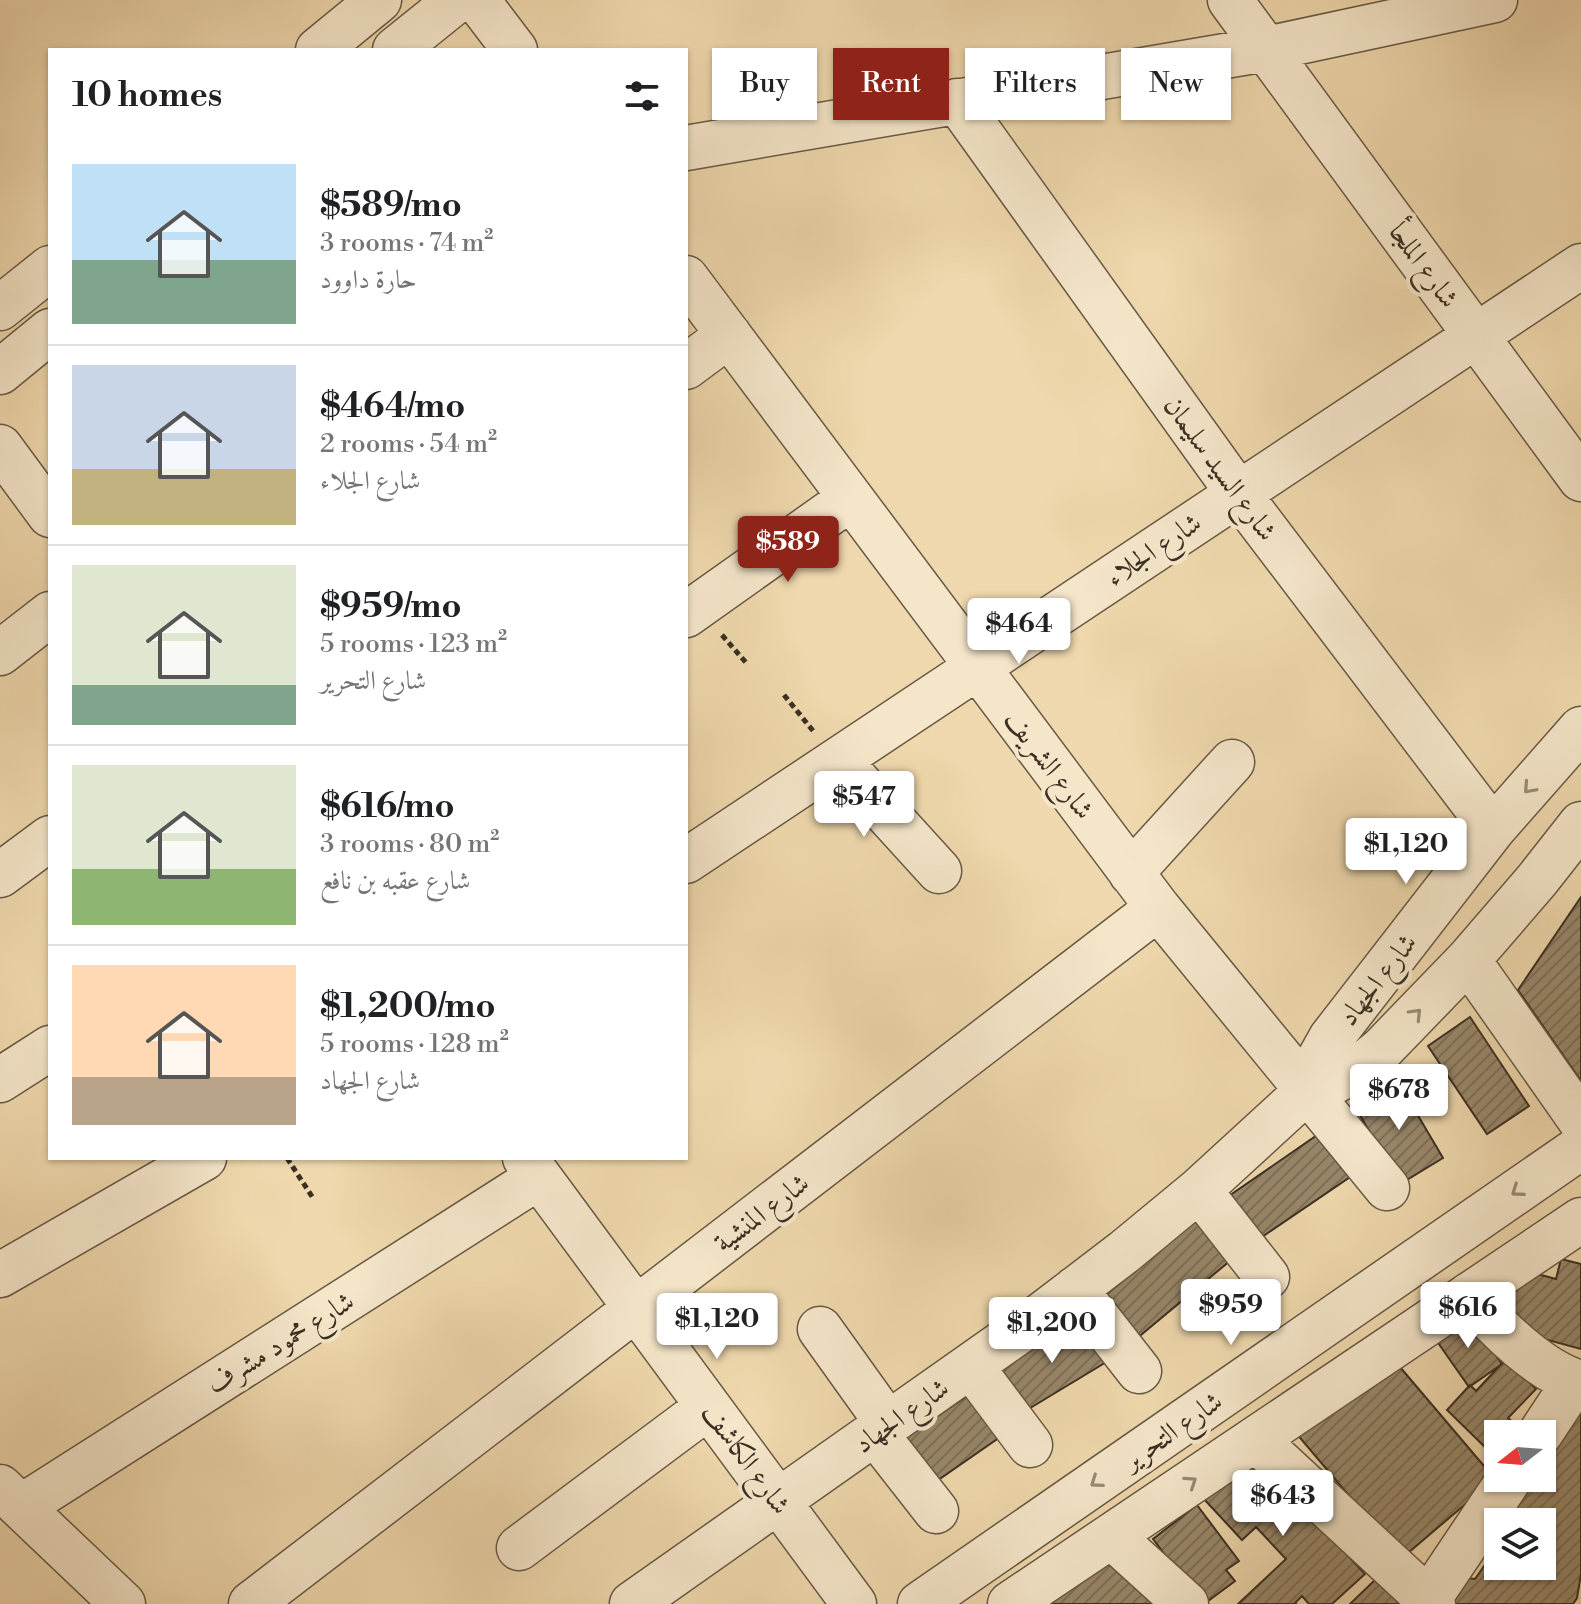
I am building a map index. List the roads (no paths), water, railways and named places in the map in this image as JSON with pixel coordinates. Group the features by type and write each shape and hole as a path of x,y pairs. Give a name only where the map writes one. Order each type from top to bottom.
{"street":[{"path":"320,48 379,0"},
{"path":"397,48 457,0"},
{"path":"477,0 513,48"},
{"path":"688,148 957,101 1250,19 1495,0"},
{"name":"شارع الملجأ","path":"1250,19 1581,479"},
{"name":"شارع السيد سليمان","path":"957,101 1238,493 1493,829"},
{"name":"شارع الجلاء","path":"688,860 1581,266"},
{"path":"0,308 48,270"},
{"name":"شارع الشريف","path":"688,281 1131,873 1387,1188"},
{"path":"0,372 48,333"},
{"path":"688,366 729,335"},
{"path":"0,447 48,512"},
{"path":"688,614 851,498"},
{"path":"0,653 48,616"},
{"name":"شارع الجهاد","path":"1308,1090 1317,1063 1331,1038 1493,829 1581,729"},
{"path":"839,761 939,871"},
{"path":"1131,873 1232,762"},
{"name":"شارع الجهاد","path":"632,1604 971,1366 1124,1252 1199,1190 1308,1090 1335,1081 1360,1067 1382,1049 1468,960 1581,824"},
{"path":"0,875 48,839"},
{"name":"شارع المنشية","path":"251,1604 1158,908"},
{"path":"1468,960 1581,1121"},
{"path":"0,1080 48,1049"},
{"name":"شارع التحرير","path":"920,1604 1581,1147"},
{"path":"0,1275 201,1160"},
{"name":"شارع الكاشف","path":"532,1168 854,1604"},
{"name":"شارع محمود مشرف","path":"11,1496 532,1168"},
{"path":"1199,1190 1267,1277"},
{"name":"شارع التحرير","path":"1014,1603 1581,1220"},
{"path":"1075,1289 1139,1371"},
{"path":"1469,1295 1513,1341 1543,1363 1578,1382 1550,1420"},
{"path":"820,1329 936,1511"},
{"path":"971,1366 1030,1445"},
{"path":"519,1548 708,1407"},
{"path":"1255,1439 1430,1602 1501,1492"},
{"path":"11,1496 123,1604"},
{"path":"1111,1536 1184,1603"}]}
